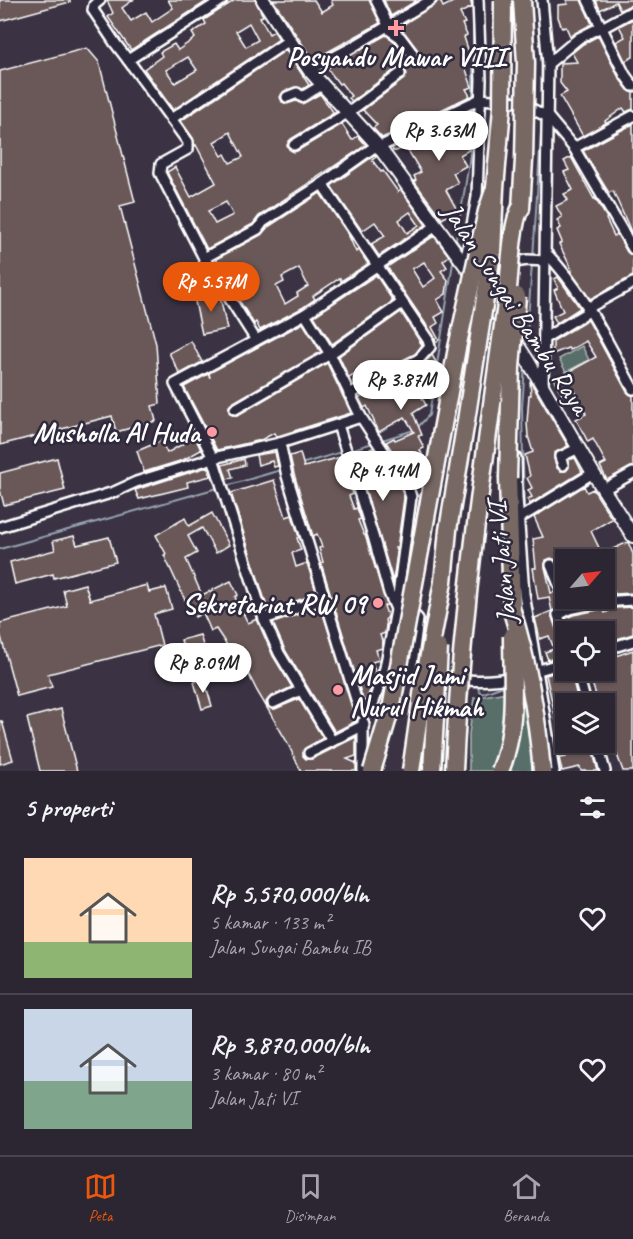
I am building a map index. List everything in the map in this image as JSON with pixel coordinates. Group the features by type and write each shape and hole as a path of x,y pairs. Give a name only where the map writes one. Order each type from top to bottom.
{"highway":[{"path":"432,771 448,530 489,281 502,108 503,0"},
{"path":"500,771 512,724 513,698 508,456 526,115 526,63 522,0"},
{"path":"372,771 392,704 457,348 487,211 495,188"},
{"path":"454,771 461,656 474,540 516,219 522,208"},
{"path":"411,771 424,681 443,582"},
{"path":"512,611 522,642 539,736 542,771"}],"street":[{"path":"100,0 94,4 93,10 189,145 185,153 161,164 160,173 204,258 256,340"},
{"path":"128,60 222,0"},
{"name":"Jalan Sungai Bambu Raya","path":"263,0 309,70 378,146 461,259 523,353 593,473 633,536"},
{"path":"376,0 394,35 400,37 412,53"},
{"path":"309,70 431,0"},
{"path":"478,0 477,197 461,259 539,258 563,270 588,308 633,389"},
{"path":"542,0 548,64 543,115 539,258 545,338 543,387"},
{"path":"588,0 625,75 633,86"},
{"path":"548,64 579,38 633,11"},
{"path":"171,119 288,40"},
{"path":"294,145 349,112 400,74"},
{"path":"287,97 297,93 302,97 322,85"},
{"path":"204,258 258,229 263,222 378,146 479,100 518,102 543,115 574,148 633,249"},
{"path":"574,148 633,116"},
{"path":"322,184 428,340 430,347 419,359 349,394"},
{"path":"332,741 279,653 264,619 213,458 175,384 305,314 436,226"},
{"path":"545,338 586,313 588,308 633,284"},
{"path":"235,409 330,354 402,303"},
{"path":"305,314 330,354 361,417 407,484 411,497 396,610 385,668 373,704 368,710 360,712"},
{"name":"Jalan Jati VI","path":"523,353 516,405 524,594 554,771"},
{"path":"0,527 213,458 280,443 361,417"},
{"path":"338,425 396,610"},
{"path":"280,443 287,476 360,712 363,725 363,771"},
{"path":"563,465 560,457 579,448"},
{"path":"522,517 593,473"},
{"path":"604,489 633,473"},
{"path":"551,565 555,576"},
{"path":"264,619 324,599"},
{"path":"615,601 633,600"},
{"path":"560,621 558,615 570,609"},
{"path":"396,610 415,616 418,620 411,672"},
{"path":"615,647 633,641"},
{"path":"385,668 465,681 501,680 539,673 555,666"},
{"path":"273,703 301,690"},
{"path":"309,753 363,725"},
{"path":"600,753 605,771"}],"green space":[{"path":"582,346 589,360 566,372 559,359"},
{"path":"538,686 546,771 469,771 469,734 474,698"}],"building":[{"path":"0,0 70,0 70,2 0,21"},
{"path":"107,0 133,0 122,8 131,21 146,12 152,22 173,8 168,0 209,0 131,50 108,17 113,13"},
{"path":"235,0 255,0 263,16 260,17 269,34 274,31 279,39 173,110 144,69 162,56 160,52 174,44 178,50 195,38 192,33 206,24 204,20","holes":["249,23 258,40 246,47 236,31","188,57 197,70 175,83 166,70"]},
{"path":"273,0 314,0 322,12 333,5 331,0 369,0 380,23 313,60"},
{"path":"384,0 416,0 416,1 391,16"},
{"path":"440,0 443,7 457,0 470,0 471,3 472,7 460,13 467,35 464,37 469,52 461,55 472,87 466,89 470,96 382,138 373,128 377,125 363,110 404,79 407,74 405,70 400,67 396,69 352,101 349,98 351,96 327,68 386,35 407,57 416,59 417,49 405,33 398,28"},
{"path":"566,0 581,0 592,24 570,36 566,27 562,28 558,17 558,5 568,4"},
{"path":"596,0 633,0 633,4 620,10 616,2 600,10"},
{"path":"633,19 633,57 625,61 616,42 625,37 619,26"},
{"path":"598,36 619,78 633,93 633,109 626,112 623,108 605,121 606,123 583,136 560,96 567,92 560,83 560,63 577,62 572,53"},
{"path":"87,48 99,62 135,202 120,206 156,344 160,404 152,406 156,421 116,432 112,416 0,445 0,71"},
{"path":"286,50 309,85 303,89 295,87 284,91 280,97 282,102 287,104 296,101 302,104 320,94 334,113 291,139 287,145 289,149 297,151 342,124 352,140 358,136 366,145 259,216 253,224 207,249 167,172 175,167 191,197 216,183 195,146 193,138 181,121","holes":["230,132 243,157 230,163 225,154 222,156 214,142","226,202 233,215 215,224 208,211"]},
{"path":"467,113 473,124 459,131 469,150 460,155 466,166 453,173 458,183 446,190 457,210 442,219 414,181 416,180 414,176 421,172 406,147 396,151 392,148"},
{"path":"633,124 633,236 613,191 609,193 583,151"},
{"path":"375,155 376,157 372,160 398,192 401,190 426,225 379,256 371,244 385,236 375,222 362,231 331,186","holes":["410,212 419,225 407,233 399,220"]},
{"path":"571,157 607,218 614,236 617,234 627,252 633,256 633,276 590,299 570,271 572,270 559,244 562,242 557,230 561,228 557,220 562,217 556,206 568,200 564,194 573,190 564,172 569,170 564,161"},
{"path":"320,193 348,234 356,252 359,250 368,264 341,281 340,278 313,296 315,299 302,308 260,330 228,283 216,259 261,235 268,227","holes":["299,268 308,286 285,304 276,286 284,282 282,277"]},
{"path":"434,236 449,256 443,261 447,267 441,271 448,280 446,294 437,300 444,312 435,317 438,323 432,327 439,340 436,342 387,267","holes":["424,262 435,278 423,287 412,269"]},
{"path":"376,275 393,301 332,344 314,316"},
{"path":"558,277 580,308 557,323 553,316 563,311 554,290 558,288 554,279"},
{"path":"218,292 227,329 202,334 194,297"},
{"path":"401,312 422,345 415,354 360,381 356,374 349,378 339,356"},
{"path":"588,320 627,392 633,396 633,466 607,480 600,466 606,463 593,439 588,442 576,419 586,414 574,391 563,396 554,380 596,357 586,341 570,350 568,348 553,354 553,341"},
{"path":"303,323 321,352 232,403 229,406 229,412 232,415 238,415 327,363 351,413 276,437 274,433 261,440 217,450 184,387 208,374 210,378 209,373"},
{"path":"191,341 202,362 180,374 169,353"},
{"path":"432,355 437,364 430,367 435,375 428,379 429,382 417,389 426,405 413,413 422,435 418,436 424,448 420,450 423,456 416,458 419,466 406,472 386,442 414,432 405,417 379,432 367,406 364,408 359,398 422,365"},
{"path":"530,381 568,446 554,453 557,468 566,471 569,467 568,460 575,458 582,472 530,504 527,499 532,497 528,490 532,488 527,478 530,476 525,455 533,452 527,423 529,395 531,395"},
{"path":"195,437 201,450 183,460 144,472 137,451 161,441 167,453"},
{"path":"373,448 401,488 404,498 397,548 395,548 397,553 393,581 355,456"},
{"path":"275,452 278,466 274,467 272,461 258,465 256,455"},
{"path":"300,453 304,467 341,457 353,494 349,496 361,519 358,520 387,605 384,606 388,617 385,620 385,633 380,635 382,648 376,650 379,660 372,662 376,674 374,679 370,680 372,687 364,703 321,563 323,562 319,548 322,547 317,534 313,536 294,474 290,456"},
{"path":"57,458 65,490 4,505 0,490 0,473"},
{"path":"244,459 245,465 230,469 233,478 227,479 222,465"},
{"path":"207,467 211,476 187,482 188,487 139,499 135,490"},
{"path":"274,480 286,517 292,515 299,537 297,538 301,550 292,553 296,567 307,563 317,594 268,610 231,493"},
{"path":"584,486 587,492 593,489 612,519 591,531 600,549 555,549 555,560 546,560 545,567 551,593 555,592 556,609 553,611 552,617 555,626 555,658 548,660 545,652 554,649 549,636 540,639 535,618 552,611 549,597 538,599 533,568 536,568 533,539 543,537 534,517"},
{"path":"212,513 229,545 216,553 202,528 188,536 197,553 186,559 202,595 231,581 238,595 235,597 248,623 257,619 273,656 292,687 270,697 266,702 267,706 275,709 299,699 323,738 304,749 303,756 306,759 312,759 356,737 356,756 347,759 356,763 356,771 301,771 243,663 240,665 216,629 211,631 203,613 195,617 185,600 156,535 185,518 189,526"},
{"path":"74,536 77,545 109,537 116,562 54,578 53,574 15,584 10,562 55,550 53,541"},
{"path":"628,542 633,554 633,593 615,594 615,549 613,549"},
{"path":"85,584 90,600 147,585 149,592 166,588 172,609 154,614 162,645 48,674 52,687 17,696 0,633 0,623 67,606 63,590"},
{"path":"321,607 357,718 356,721 335,732 285,650 273,623"},
{"path":"633,607 633,634 615,640 615,621 567,621 566,618 603,609 605,613 615,608"},
{"path":"200,635 208,662 188,667 181,640"},
{"path":"633,650 633,771 623,771 615,749 615,693 595,693 592,683 588,684 587,681 615,681 615,656"},
{"path":"555,672 555,681 573,681 576,693 555,693 555,716 546,675"},
{"path":"204,679 212,706 202,709 194,682"},
{"path":"61,709 77,771 40,771 27,718"},
{"path":"0,721 2,721 13,760 0,764"},
{"path":"565,753 593,753 598,771 581,771 580,767 562,771 559,758 566,757"}],"waterway":[{"path":"473,0 473,99"},
{"path":"541,39 542,111"},
{"path":"455,245 469,158 473,105"},
{"path":"533,258 542,117"},
{"path":"418,427 429,415 454,256"},
{"path":"526,348 532,264"},
{"path":"524,513 522,407 525,366"},
{"path":"379,441 414,430"},
{"path":"350,450 373,443"},
{"path":"301,464 345,451"},
{"path":"226,486 281,470"},
{"path":"0,549 221,487"},
{"path":"524,518 524,540"},
{"path":"527,572 529,599"},
{"path":"478,688 481,694 506,685"}],"place":[{"name":"Posyandu Mawar VIII","path":"396,28"},
{"name":"Musholla Al Huda","path":"212,432"},
{"name":"Sekretariat RW 09","path":"378,603"},
{"name":"Masjid Jami Nurul Hikmah","path":"338,690"}]}
